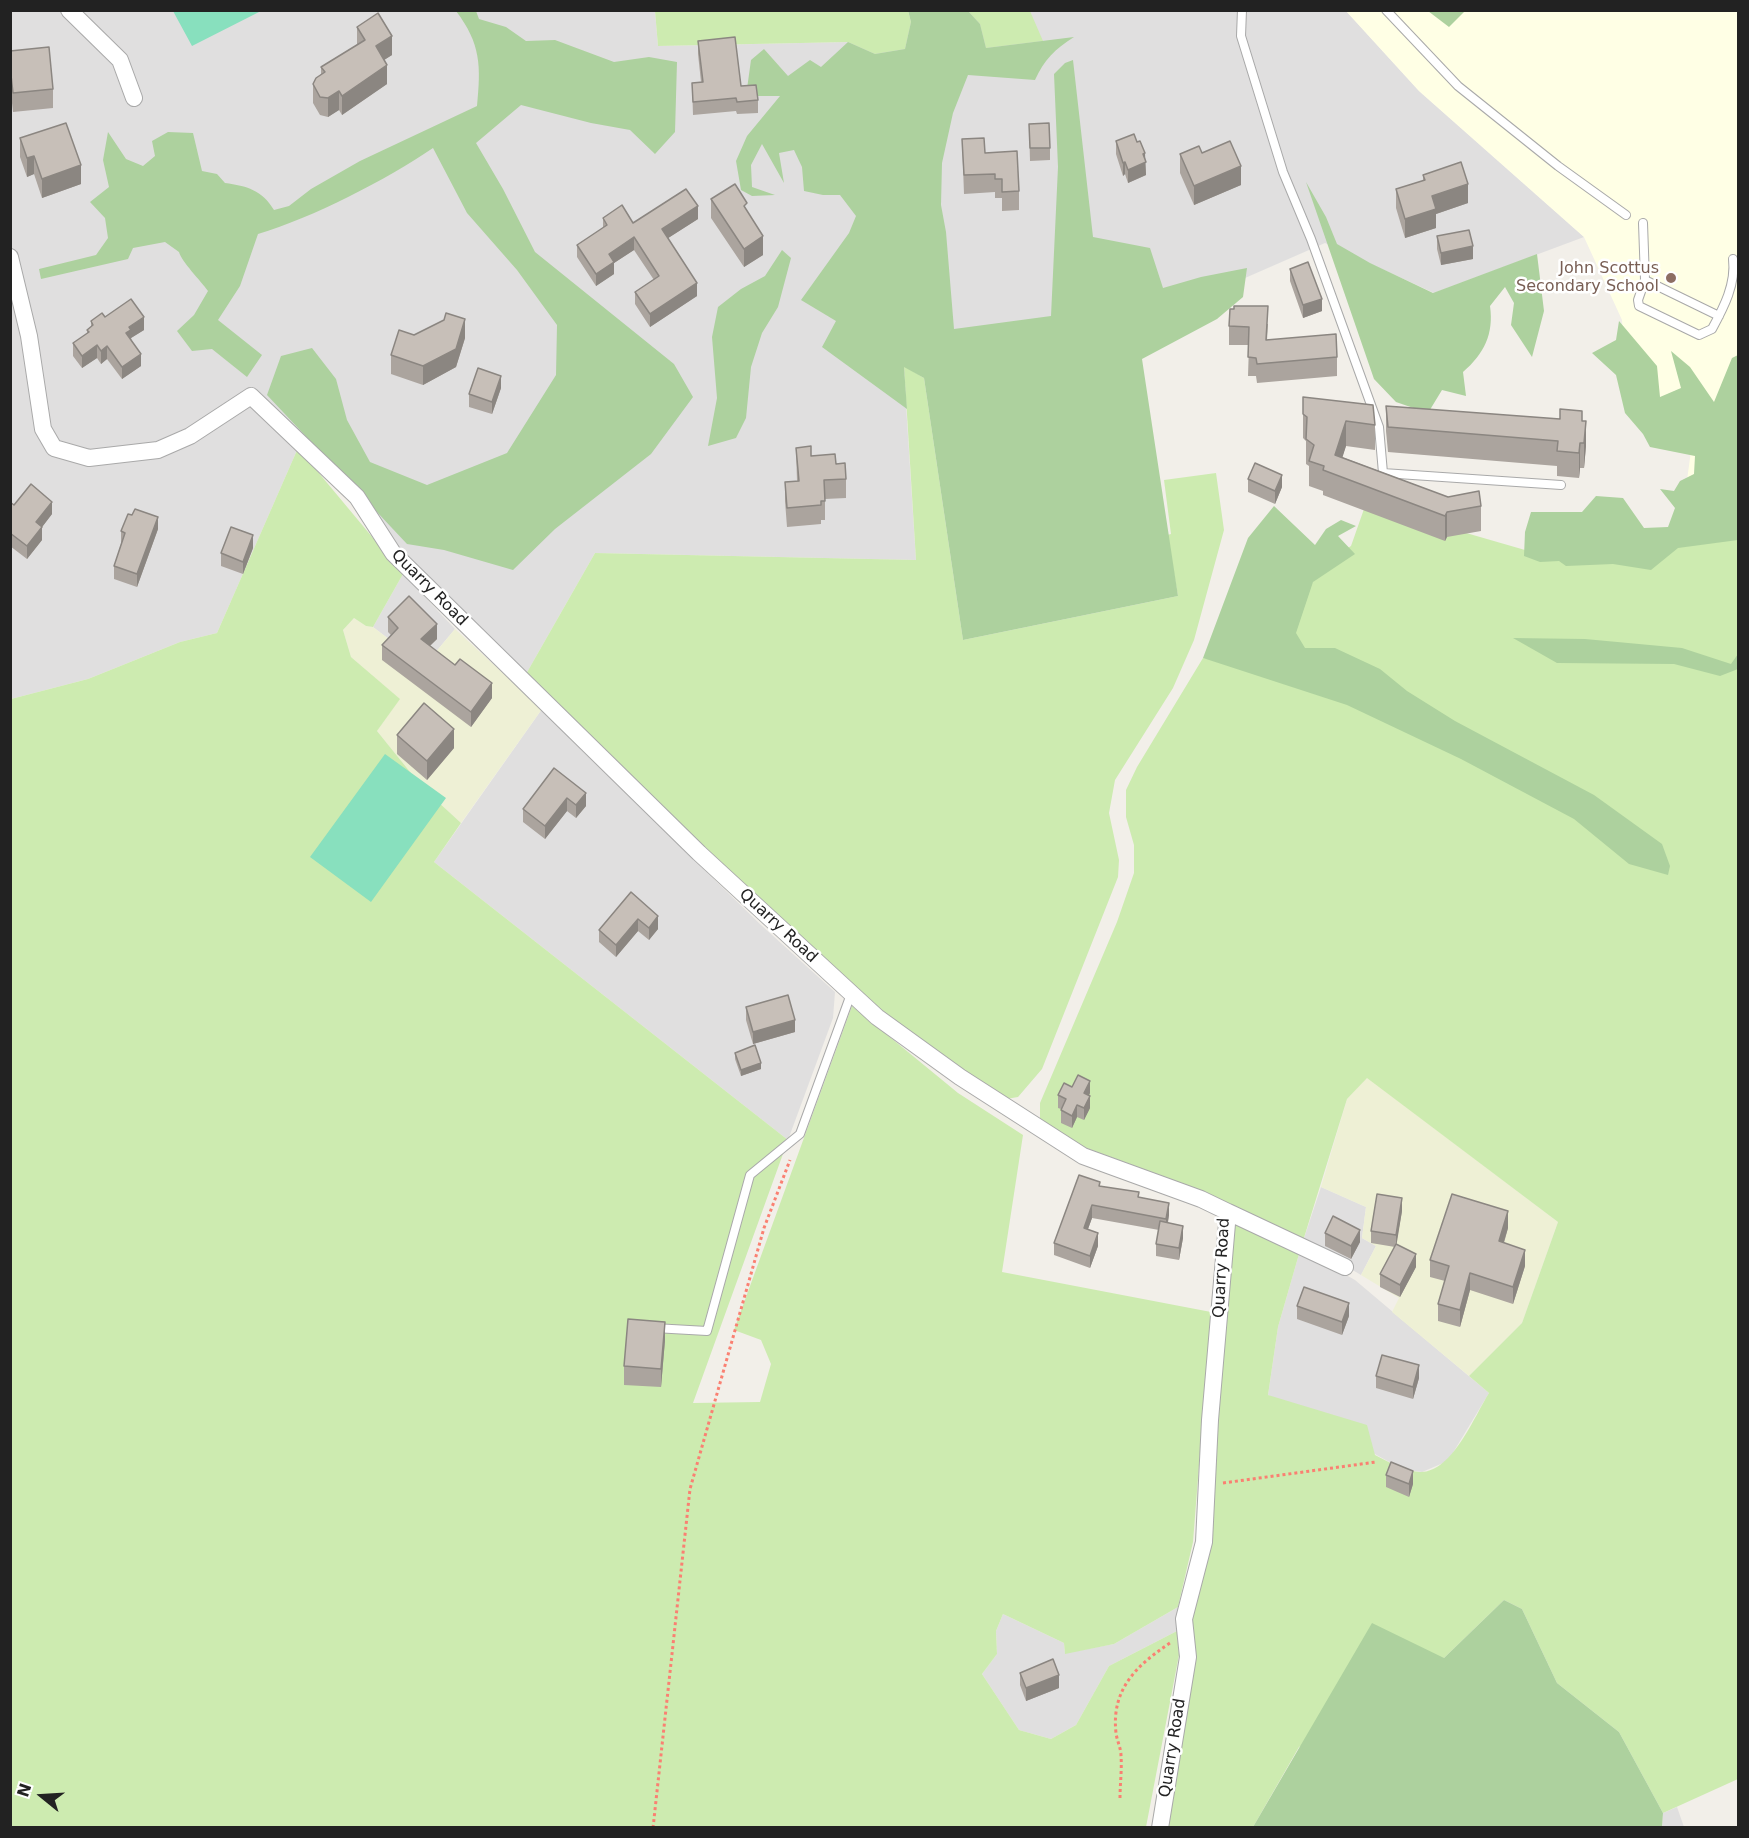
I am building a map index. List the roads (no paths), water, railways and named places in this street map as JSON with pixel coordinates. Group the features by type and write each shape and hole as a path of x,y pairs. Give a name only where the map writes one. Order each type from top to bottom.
{"street":[{"path":"69,10 120,60 134,98"},
{"name":"Quarry Road","path":"10,257 29,336 43,429 54,448 89,458 158,450 190,436 251,396 357,497 393,553 671,826 877,1017 960,1077 1083,1156 1201,1199 1228,1212 1206,1486 1204,1542 1184,1619 1188,1657 1160,1827"},
{"path":"1228,1212 1345,1267"}],"lane":[{"path":"1242,10 1241,36 1279,160 1379,427 1378,472 1561,485"},
{"path":"1386,10 1458,86 1558,166 1626,215"},
{"path":"1643,223 1645,280 1638,300 1639,306 1699,335 1712,329 1719,316 1735,274 1733,259"},
{"path":"1645,280 1719,316"},
{"path":"642,1328 706,1331 750,1175 800,1134 851,994"}],"place":[{"name":"John Scottus Secondary School","path":"1671,278"}]}
